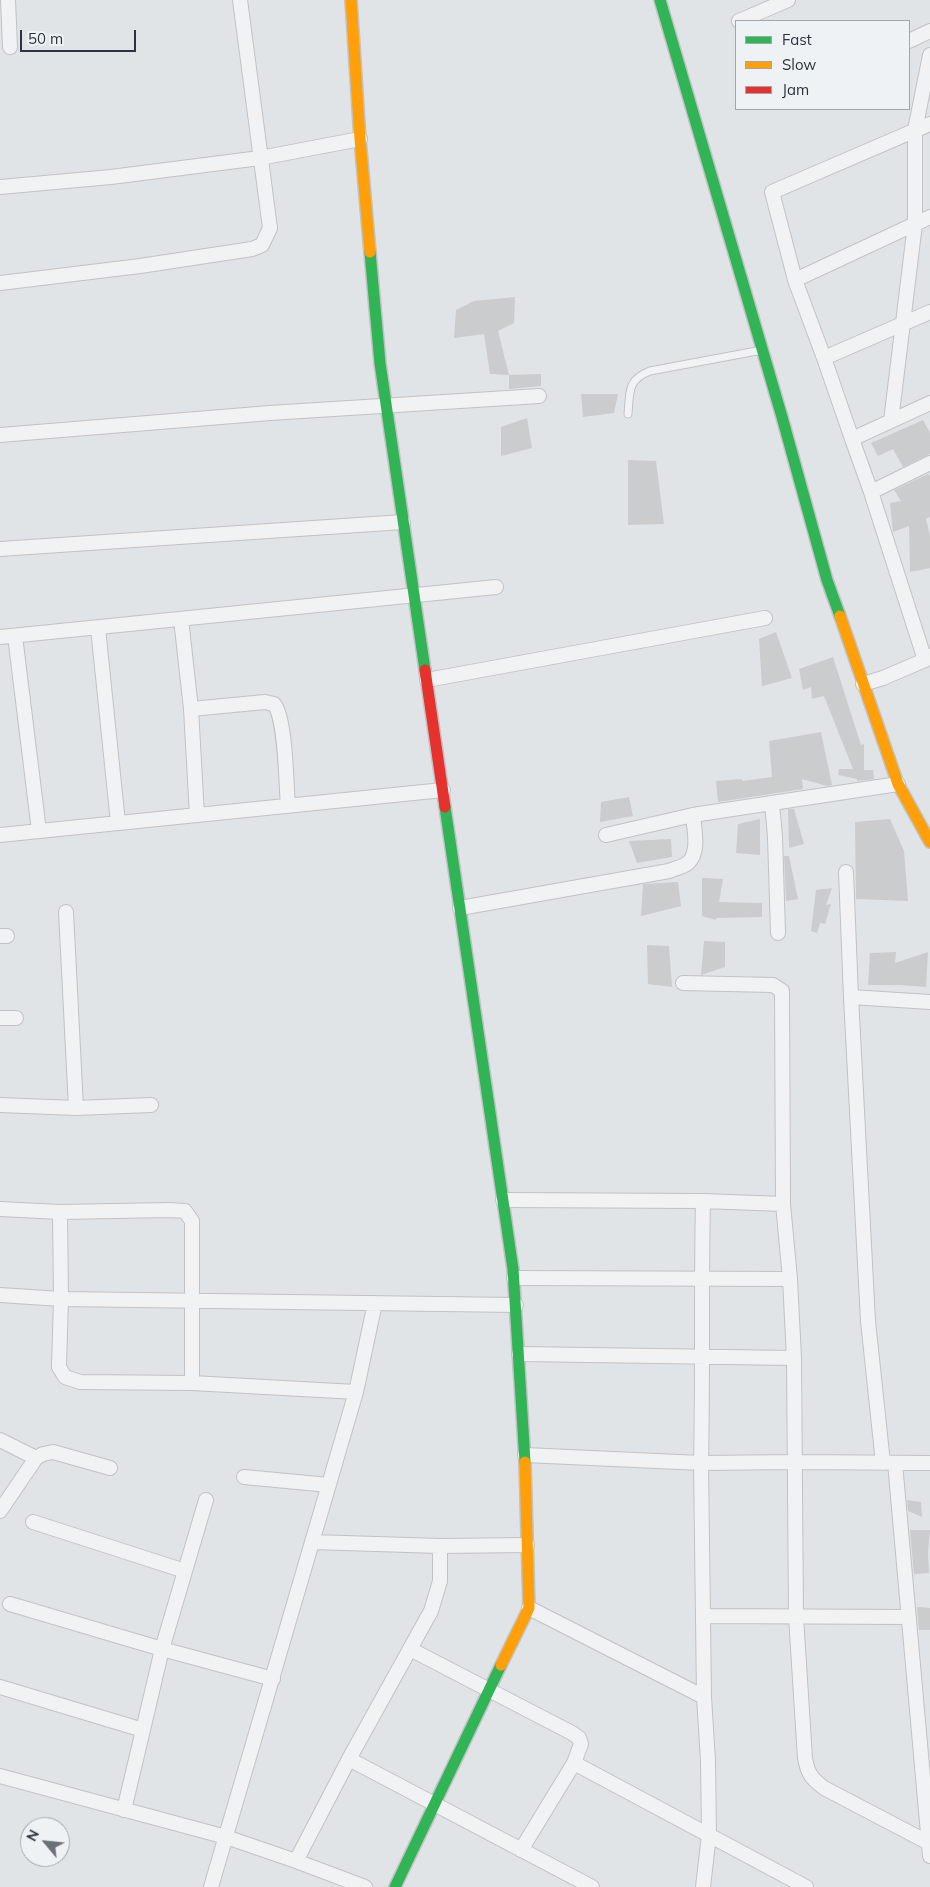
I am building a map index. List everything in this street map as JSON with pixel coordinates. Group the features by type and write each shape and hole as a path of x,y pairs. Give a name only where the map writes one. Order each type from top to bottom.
{"street":[{"path":"8,0 10,46"},
{"path":"0,283 140,266 252,249 262,245 270,228 240,0"},
{"path":"351,0 360,138 380,363 514,1278 525,1455 529,1608 490,1692 433,1804 395,1887"},
{"path":"660,0 827,580 898,784 930,842"},
{"path":"741,20 788,0"},
{"path":"910,41 930,32"},
{"path":"891,421 915,224 915,130 930,55"},
{"path":"862,684 883,678 928,658 795,280 772,192 930,124"},
{"path":"0,188 111,177 260,158 360,138"},
{"path":"795,280 930,217"},
{"path":"824,358 930,312"},
{"path":"0,435 270,413 539,396"},
{"path":"852,439 930,403"},
{"path":"871,492 930,463"},
{"path":"0,548 403,522"},
{"path":"0,638 496,587"},
{"path":"427,680 765,618"},
{"path":"181,619 191,709 197,815"},
{"path":"98,628 118,823"},
{"path":"15,636 39,831"},
{"path":"191,709 265,702 274,704 278,710 283,733 288,806"},
{"path":"606,835 693,815 898,784"},
{"path":"0,835 443,790"},
{"path":"772,803 778,933"},
{"path":"460,908 669,870 683,865 690,860 695,846 693,815"},
{"path":"846,872 868,1321 909,1617 929,1849"},
{"path":"66,912 76,1108"},
{"path":"683,983 773,985 782,991 783,1204 790,1279 794,1358 796,1617 805,1758 808,1772 824,1788 929,1849"},
{"path":"851,997 930,1002"},
{"path":"0,1018 16,1018"},
{"path":"0,1105 76,1108 151,1105"},
{"path":"503,1200 703,1201 783,1204"},
{"path":"703,1201 701,1278 704,1697 708,1761 709,1836 703,1887"},
{"path":"0,1209 60,1212 185,1211 192,1221 192,1383"},
{"path":"60,1212 61,1299 59,1367 65,1377 80,1382 192,1383 356,1392"},
{"path":"514,1278 790,1279"},
{"path":"0,1295 61,1299 516,1305"},
{"path":"211,1887 356,1392 375,1303"},
{"path":"519,1354 794,1358"},
{"path":"0,1440 36,1458"},
{"path":"0,1511 36,1458 43,1454 53,1452 110,1468"},
{"path":"525,1455 702,1463 930,1463"},
{"path":"244,1477 329,1486"},
{"path":"124,1810 162,1649 206,1500"},
{"path":"33,1522 185,1571"},
{"path":"312,1542 440,1546 527,1545"},
{"path":"296,1861 437,1596 440,1581 440,1546"},
{"path":"10,1604 272,1679"},
{"path":"529,1608 704,1697"},
{"path":"704,1616 909,1617"},
{"path":"410,1649 572,1733 578,1738 580,1748 574,1763 522,1850"},
{"path":"0,1687 143,1730"},
{"path":"349,1759 592,1887"},
{"path":"574,1763 806,1887"},
{"path":"0,1776 226,1837 365,1887"}],"lane":[{"path":"628,414 631,387 636,378 642,374 762,350"}],"building":[{"path":"515,297 514,323 498,331 509,375 490,374 484,334 454,338 456,310 474,301"},
{"path":"541,374 541,386 509,389 509,375"},
{"path":"581,394 618,394 614,413 583,417"},
{"path":"527,418 532,448 501,456 501,427"},
{"path":"923,420 930,433 930,454 903,467 893,449 878,456 871,443"},
{"path":"628,460 656,461 664,524 628,525"},
{"path":"928,474 930,476 930,517 926,519 930,535 930,568 910,572 909,526 893,532 890,503 901,501 894,490"},
{"path":"776,632 792,678 762,686 759,639"},
{"path":"833,657 861,745 864,744 864,770 873,770 874,779 857,781 857,779 838,775 839,769 853,769 824,696 812,699 811,687 803,690 799,669"},
{"path":"821,732 832,785 827,786 802,779 803,789 718,802 716,781 742,779 742,781 772,777 769,741"},
{"path":"629,797 633,816 600,822 601,802"},
{"path":"788,809 794,809 804,844 789,848"},
{"path":"760,819 760,855 736,853 738,824"},
{"path":"890,819 904,851 908,901 856,899 855,822"},
{"path":"671,839 672,857 637,863 629,841"},
{"path":"784,856 789,856 798,899 786,901"},
{"path":"702,878 723,879 719,902 762,903 762,917 716,918 716,920 702,916"},
{"path":"678,882 681,906 641,916 643,884"},
{"path":"832,888 826,905 831,904 825,924 820,923 817,933 811,931 816,890"},
{"path":"704,941 725,942 725,967 701,975"},
{"path":"647,945 669,946 672,987 648,984"},
{"path":"896,952 895,963 928,952 926,987 868,985 870,953"},
{"path":"907,1500 921,1502 922,1517 908,1511"},
{"path":"910,1530 930,1530 929,1573 914,1574"},
{"path":"917,1607 930,1608 930,1630 919,1630"}],"traffic: fast":[{"path":"660,0 782,417 827,580 840,616"},
{"path":"370,252 380,363 425,670"},
{"path":"445,807 513,1269 525,1462"},
{"path":"395,1887 501,1665"}],"traffic: slow":[{"path":"351,0 370,252"},
{"path":"840,616 898,784 930,842"},
{"path":"501,1665 529,1608 525,1462"}],"traffic: jam":[{"path":"425,670 445,807"}]}
